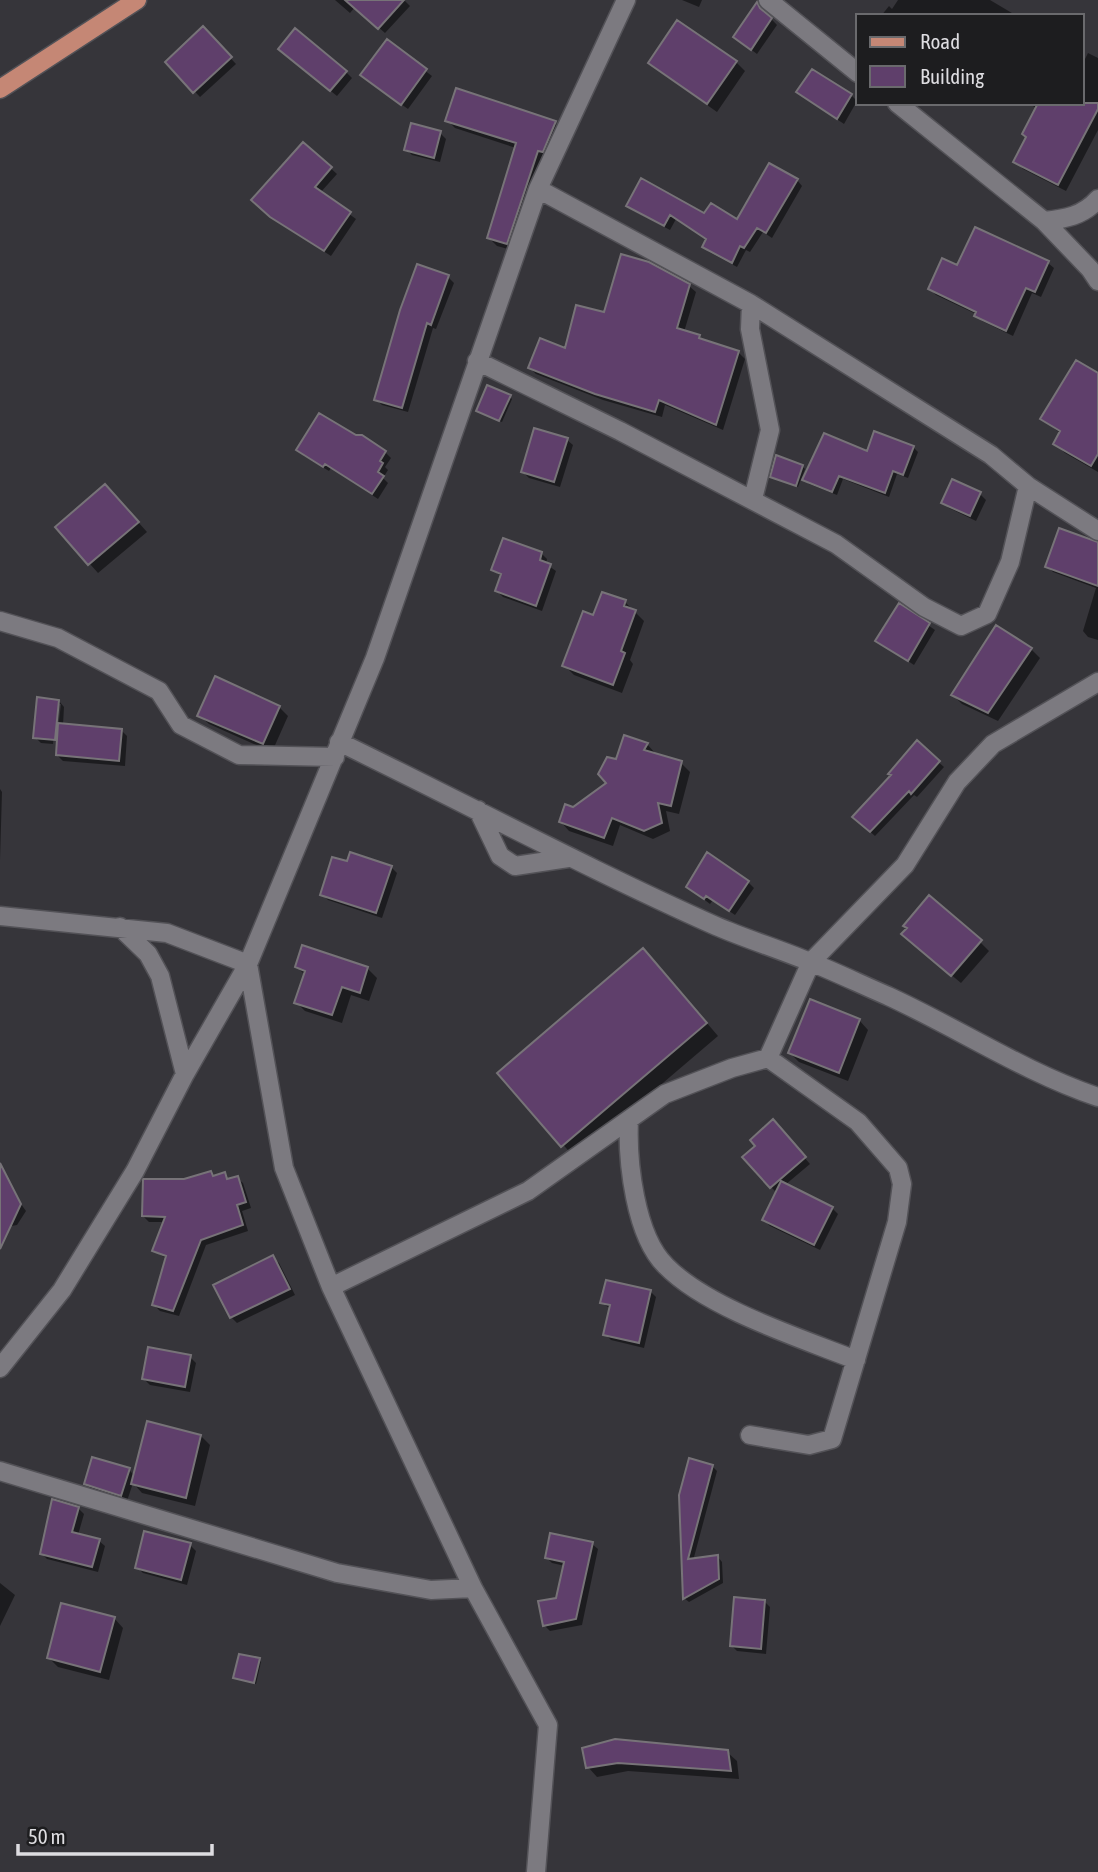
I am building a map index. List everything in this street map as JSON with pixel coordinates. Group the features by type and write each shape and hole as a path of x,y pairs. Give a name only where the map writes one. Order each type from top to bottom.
{"main road":[{"path":"0,89 137,0"}],"street":[{"path":"0,1368 62,1290 135,1171 185,1074 248,964 375,657 538,189 626,0"},
{"path":"768,0 856,70"},
{"path":"899,105 1044,221 1098,281"},
{"path":"538,189 751,304 991,455 1028,486 1098,531"},
{"path":"1044,221 1068,219 1093,205 1098,199"},
{"path":"751,304 750,329 770,430 753,499"},
{"path":"477,360 753,499 836,544 924,607 961,625 987,614 1010,562 1028,486"},
{"path":"0,621 58,638 159,691 181,725 240,755 337,749 478,810 568,858 719,927 811,962 891,998 995,1051 1077,1090 1098,1097"},
{"path":"768,1058 811,962 905,865 957,782 993,744 1098,682"},
{"path":"478,810 500,856 515,866 568,858"},
{"path":"0,916 167,933 248,964"},
{"path":"120,928 148,954 160,976 185,1074"},
{"path":"248,964 284,1168 331,1287 473,1588 548,1725 536,1872"},
{"path":"331,1287 528,1191 665,1094 732,1068 768,1058"},
{"path":"750,1435 809,1445 832,1439 897,1223 902,1184 898,1168 858,1122 768,1058"},
{"path":"629,1120 631,1180 648,1238 664,1265 691,1287 747,1316 856,1360"},
{"path":"0,1471 337,1573 431,1590 473,1588"}],"building":[{"path":"345,0 404,0 378,29"},
{"path":"757,2 772,18 751,50 733,37"},
{"path":"677,20 737,61 707,104 648,63"},
{"path":"203,26 232,57 193,93 165,62"},
{"path":"295,28 347,71 330,91 278,49"},
{"path":"387,39 427,69 401,105 360,75"},
{"path":"812,69 852,94 837,119 796,92"},
{"path":"456,88 556,121 543,152 538,151 507,244 487,238 516,143 445,121"},
{"path":"1098,103 1098,109 1058,185 1013,162 1026,137 1022,134 1037,105"},
{"path":"411,123 441,131 434,158 404,150"},
{"path":"303,142 332,167 315,187 351,212 324,251 270,217 251,200"},
{"path":"769,163 798,179 766,233 757,228 744,248 740,246 732,263 702,247 706,239 670,215 664,226 626,206 641,178 704,213 711,203 737,219"},
{"path":"975,227 1049,261 1035,292 1026,288 1006,331 974,316 976,312 928,289 942,258 957,265"},
{"path":"621,254 649,262 690,284 677,328 739,351 716,425 659,400 655,412 595,394 528,368 540,338 565,348 576,305 604,312"},
{"path":"417,264 449,275 431,325 427,323 402,408 374,400 400,310"},
{"path":"1076,360 1098,373 1098,454 1091,466 1053,444 1060,431 1040,419"},
{"path":"487,385 511,395 499,421 476,411"},
{"path":"319,413 386,451 378,472 384,476 372,494 325,464 323,467 296,450"},
{"path":"534,428 568,438 554,482 521,472"},
{"path":"874,431 914,446 903,475 893,471 885,493 839,476 832,492 802,480 824,433 867,451"},
{"path":"776,455 803,465 796,486 770,477"},
{"path":"952,479 981,492 970,516 941,503"},
{"path":"105,484 139,522 88,565 55,527"},
{"path":"1059,528 1098,542 1098,586 1045,567"},
{"path":"503,538 542,552 540,560 551,564 536,606 495,591 501,574 491,570"},
{"path":"602,592 626,600 624,606 636,610 621,651 625,653 613,685 562,666 583,611 593,615"},
{"path":"899,603 930,623 908,661 875,641"},
{"path":"996,625 1032,648 988,713 951,695"},
{"path":"215,676 280,706 263,744 197,716"},
{"path":"37,697 59,700 55,740 33,738"},
{"path":"58,723 122,729 119,761 56,755"},
{"path":"624,735 648,743 644,750 682,761 671,806 658,803 662,823 644,831 612,818 604,838 559,822 565,804 573,807 606,783 598,774 607,757 616,759"},
{"path":"917,740 940,761 911,794 909,791 870,832 852,817 891,775 888,774"},
{"path":"350,852 392,866 376,913 320,895 332,857 347,861"},
{"path":"707,852 749,881 729,911 686,887"},
{"path":"929,895 982,940 951,976 901,934 907,928 903,926"},
{"path":"302,945 368,967 360,993 342,987 332,1015 294,1003 305,971 295,967"},
{"path":"643,948 707,1023 561,1147 497,1073"},
{"path":"810,999 860,1019 839,1073 788,1053"},
{"path":"773,1119 806,1157 770,1188 742,1157 755,1146 750,1140"},
{"path":"0,1163 21,1204 0,1249"},
{"path":"211,1171 213,1176 225,1172 227,1179 238,1176 246,1202 237,1205 243,1225 201,1240 173,1311 152,1305 166,1256 152,1251 165,1217 142,1216 143,1179 184,1179"},
{"path":"781,1181 833,1207 814,1245 762,1220"},
{"path":"273,1255 290,1289 230,1318 213,1285"},
{"path":"606,1280 651,1290 639,1343 603,1335 610,1305 600,1303"},
{"path":"148,1347 191,1355 185,1387 142,1379"},
{"path":"147,1421 201,1435 186,1498 131,1484"},
{"path":"92,1457 130,1468 121,1496 84,1484"},
{"path":"689,1458 713,1465 688,1559 718,1555 719,1579 683,1599 679,1495"},
{"path":"52,1499 79,1507 72,1532 100,1539 92,1567 40,1554"},
{"path":"144,1531 191,1543 181,1580 135,1568"},
{"path":"550,1533 593,1542 576,1619 543,1626 538,1601 556,1598 564,1562 545,1558"},
{"path":"734,1597 765,1600 761,1649 730,1646"},
{"path":"61,1603 115,1617 100,1672 47,1658"},
{"path":"239,1654 260,1658 254,1683 233,1678"},
{"path":"615,1739 728,1750 731,1771 618,1763 586,1768 582,1748"}]}
